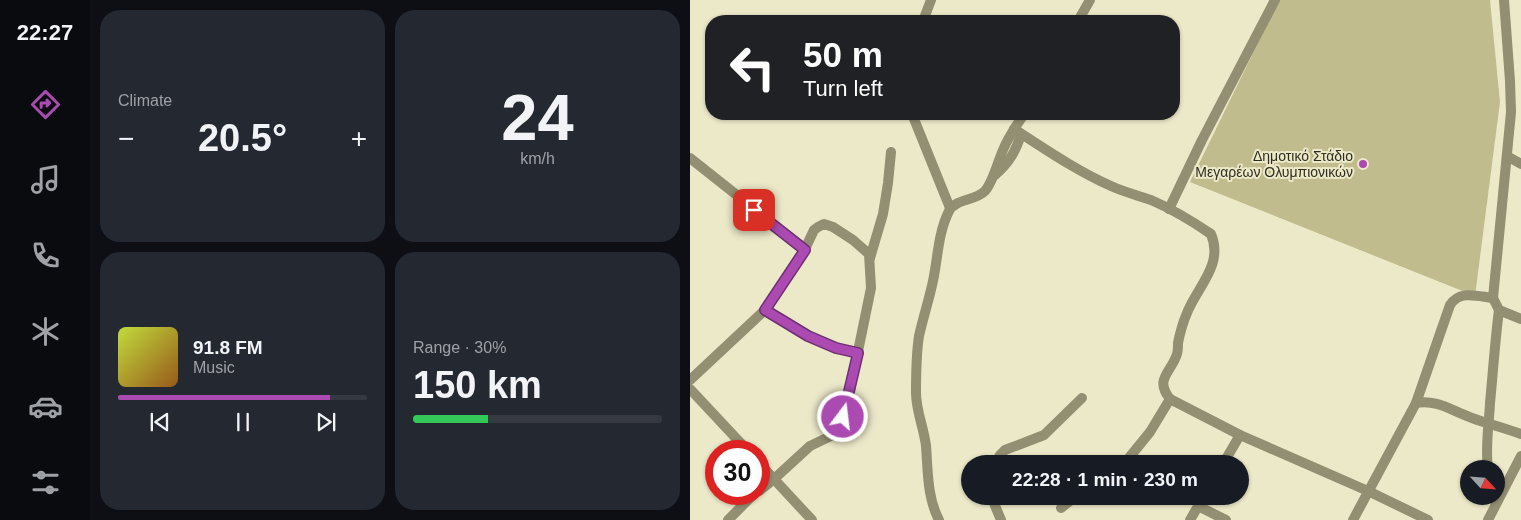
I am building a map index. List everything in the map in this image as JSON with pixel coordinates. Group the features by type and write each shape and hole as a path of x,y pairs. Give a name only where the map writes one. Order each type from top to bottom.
{"street":[{"path":"925,15 931,0"},
{"path":"1081,15 1090,0"},
{"path":"1169,209 1202,140 1275,0"},
{"path":"1504,0 1511,98 1493,298 1500,310 1521,319"},
{"path":"914,120 950,208"},
{"path":"939,520 929,488 925,442 916,394 917,354 940,235 950,208 976,198 986,190 1003,149 1018,132 1022,120"},
{"path":"1018,132 1061,159 1110,186 1169,209 1210,234 1214,254 1211,271 1187,313 1180,336 1178,352 1162,384 1170,399 1240,435 1368,491 1428,520"},
{"path":"870,258 883,214 891,152"},
{"path":"1507,156 1521,164"},
{"path":"690,158 805,250"},
{"path":"690,380 765,310 805,250 814,230 821,225 828,224 869,254 872,288 848,400 839,427 833,434 810,446 770,482"},
{"path":"1353,520 1416,403 1450,305 1454,299 1461,295 1493,298"},
{"path":"765,310 808,336 836,348 858,353"},
{"path":"1487,460 1496,332 1500,310"},
{"path":"690,389 738,440"},
{"path":"1000,455 1005,450 1044,435 1082,398"},
{"path":"1133,455 1170,399"},
{"path":"1416,403 1433,402 1472,418 1521,434"},
{"path":"1228,455 1240,435"},
{"path":"1505,484 1521,456"},
{"path":"770,475 812,520"},
{"path":"728,520 743,505"},
{"path":"994,505 1000,520"},
{"path":"1061,508 1065,505"},
{"path":"1488,520 1494,505"},
{"path":"1190,520 1198,506 1226,520"}],"shaded area":[{"path":"1279,0 1490,0 1500,102 1475,296 1190,182"}],"place":[{"name":"Δημοτικό Στάδιο Μεγαρέων Ολυμπιονικών","path":"1363,164"}],"route":[{"path":"754,210 805,250 765,310 808,336 836,348 858,353 843,417"}]}
